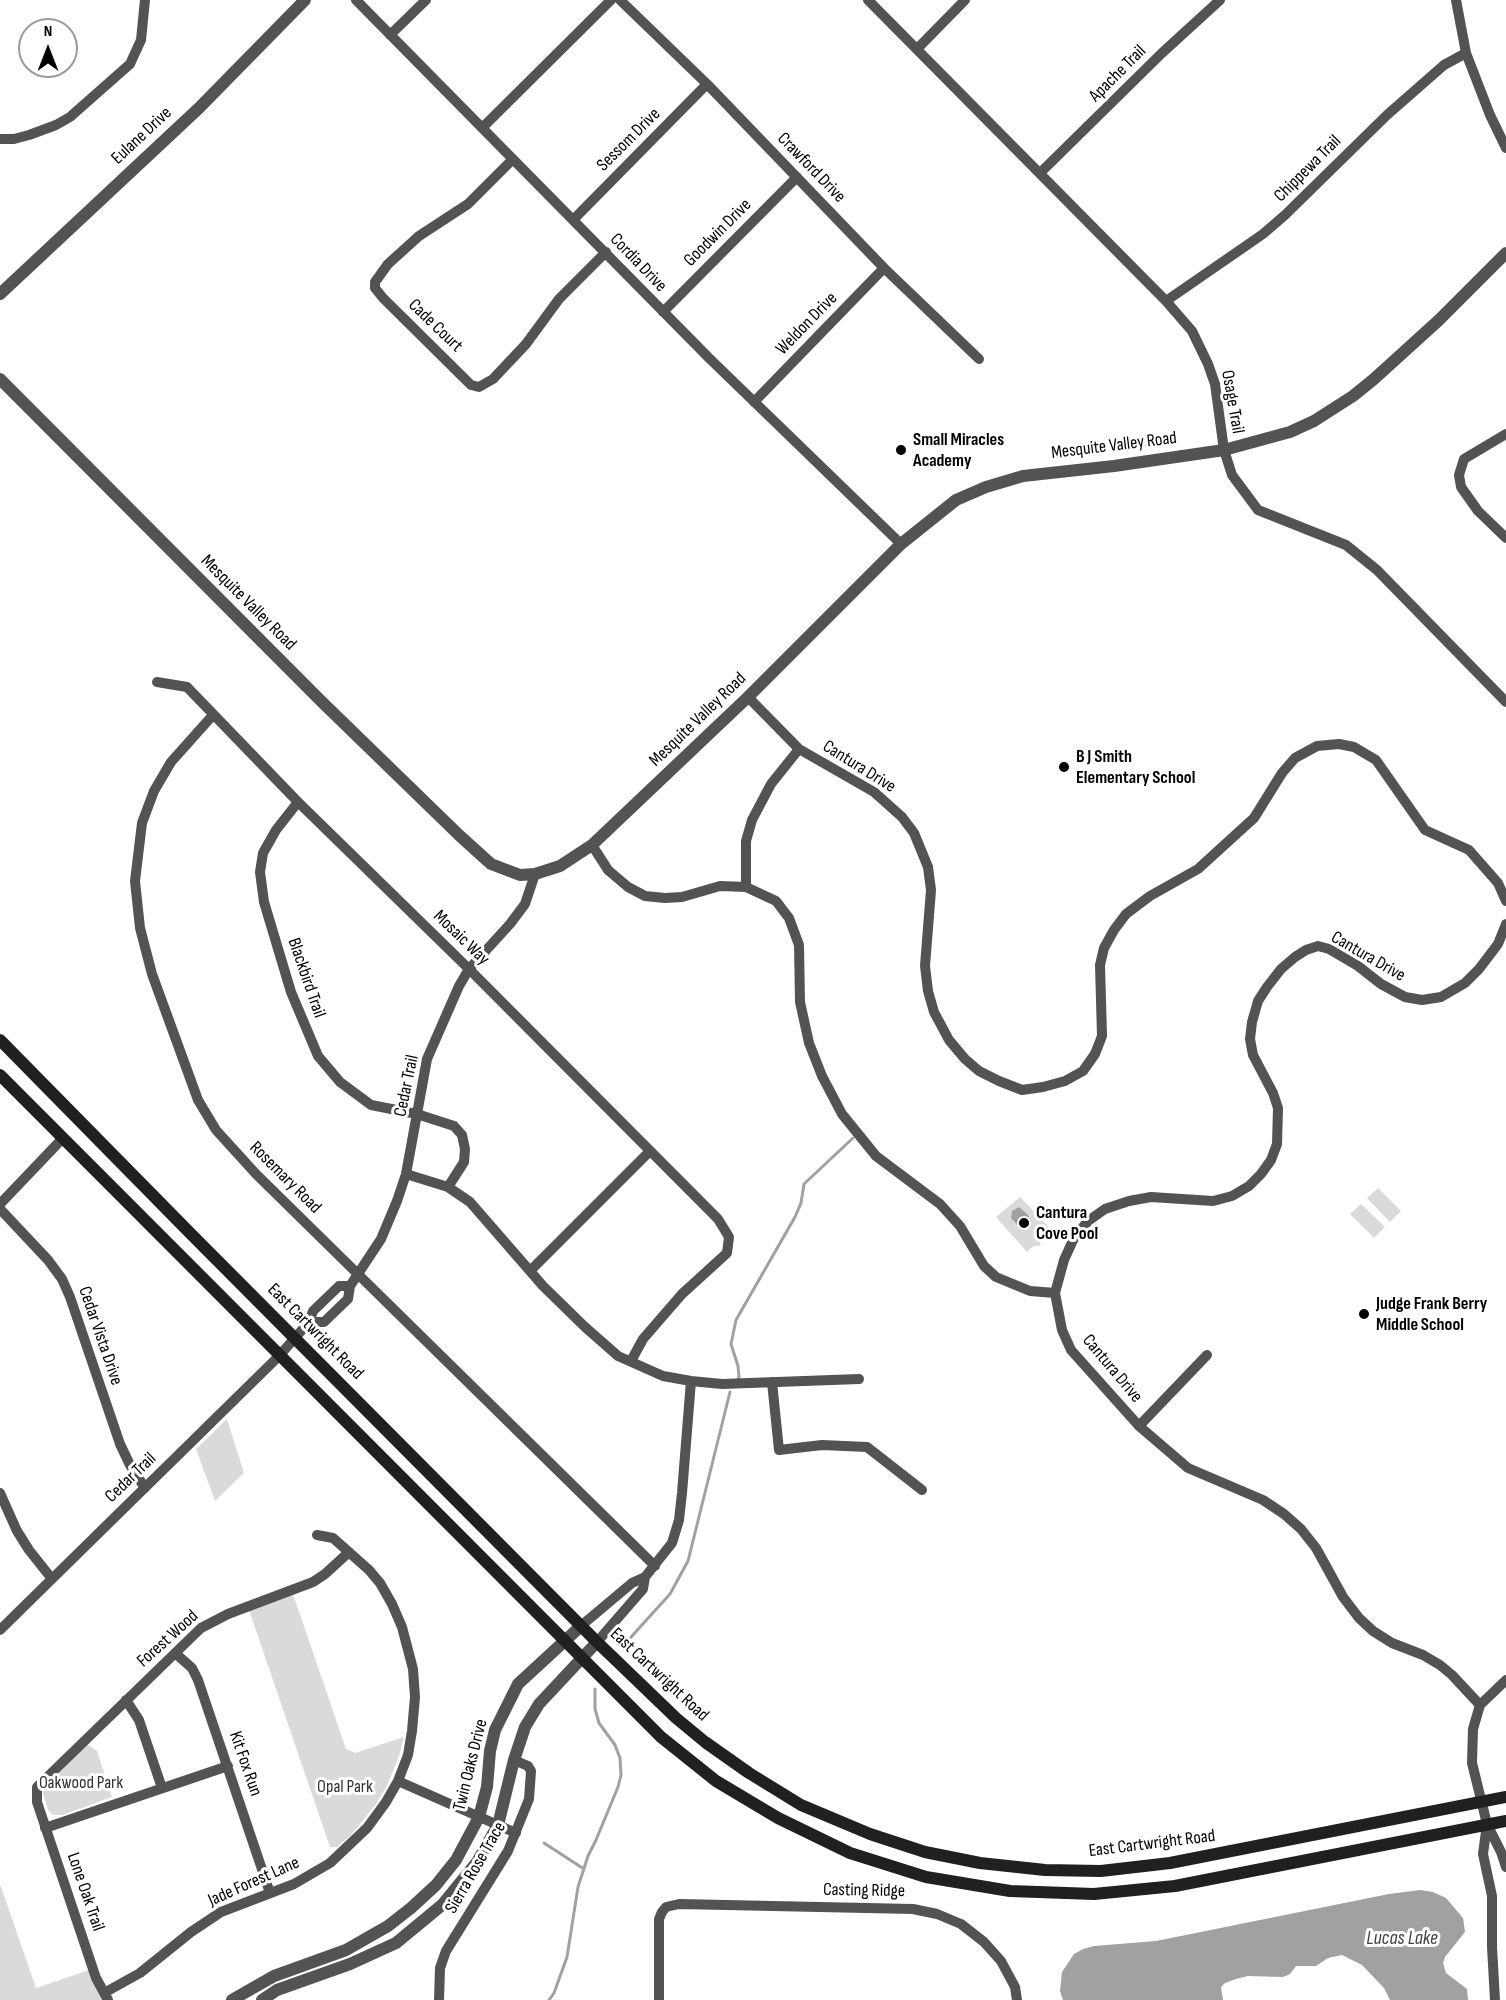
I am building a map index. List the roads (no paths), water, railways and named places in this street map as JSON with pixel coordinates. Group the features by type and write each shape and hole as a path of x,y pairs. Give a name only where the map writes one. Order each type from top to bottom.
{"main road":[{"name":"East Cartwright Road","path":"0,1040 597,1642 676,1718 705,1742 801,1805 870,1834 925,1852 980,1863 1045,1870 1101,1871 1170,1863 1506,1797"},
{"path":"0,1075 661,1737 716,1781 778,1818 850,1853 926,1877 1010,1892 1106,1893 1175,1886 1506,1821"}],"street":[{"path":"0,139 29,135 70,117 130,64 141,40 145,0"},
{"name":"Eulane Drive","path":"0,294 199,108 305,0"},
{"name":"Cordia Drive","path":"356,0 663,312 901,544"},
{"path":"390,35 426,0"},
{"path":"482,128 611,0"},
{"name":"Crawford Drive","path":"620,0 707,84 884,268 979,359"},
{"name":"Osage Trail","path":"868,0 1166,301 1192,331 1208,364 1219,404 1224,450 1232,475 1258,510 1346,545 1377,570 1506,702"},
{"path":"917,49 965,0"},
{"name":"Apache Trail","path":"1040,173 1162,53 1220,0"},
{"path":"1456,0 1466,53 1490,115 1506,148"},
{"name":"Chippewa Trail","path":"1166,301 1263,234 1387,115 1444,65 1466,53"},
{"name":"Sessom Drive","path":"573,220 707,84"},
{"name":"Cade Court","path":"513,159 468,204 419,236 388,264 375,282 375,288 383,298 471,385 479,387 493,379 526,344 555,303 606,252"},
{"name":"Goodwin Drive","path":"663,312 797,177"},
{"name":"Mesquite Valley Road","path":"4,384 322,702 460,836 491,864 520,875 535,874 560,866 592,845 748,697 901,544 956,500 1014,478 1224,450 1290,432 1314,421 1353,396 1439,320 1506,253"},
{"name":"Weldon Drive","path":"754,402 884,268"},
{"path":"1506,434 1464,459 1459,475 1461,488 1478,511 1506,538"},
{"name":"Mosaic Way","path":"157,682 187,687 298,802 470,969 718,1220 729,1237 727,1253 682,1294 643,1339 630,1361"},
{"name":"Cantura Drive","path":"748,697 799,749 874,792 902,817 914,833 928,867 932,890 925,966 928,992 934,1012 949,1041 965,1059 999,1082 1022,1090 1065,1081 1083,1071 1095,1054 1102,1036 1100,965 1104,948 1126,914 1150,896 1198,869 1254,818 1282,772 1295,758 1317,746 1339,744 1354,747 1376,760 1425,830 1469,850 1498,883 1506,900"},
{"name":"Rosemary Road","path":"213,715 171,762 154,791 142,823 135,881 140,928 152,974 198,1100 216,1130 256,1173 655,1566"},
{"path":"746,887 746,841 752,820 771,784 799,749"},
{"name":"Blackbird Trail","path":"298,802 276,830 262,853 260,872 264,902 291,992 318,1056 340,1082 371,1105 417,1114 454,1126 462,1135 465,1149 464,1162 448,1186"},
{"path":"592,845 608,870 627,887 645,896 682,897 720,886 746,887 776,901 789,918 799,945 800,1002 809,1043 822,1076 842,1114 876,1156 940,1204 960,1226 984,1266 996,1277 1030,1291 1055,1293"},
{"name":"Cedar Trail","path":"309,1322 324,1323 348,1299 351,1286 381,1239 406,1173 428,1059 459,986 470,969 525,904 535,874"},
{"name":"Cantura Drive","path":"1480,1705 1440,1665 1392,1642 1366,1624 1343,1597 1316,1548 1301,1529 1284,1514 1263,1500 1188,1468 1139,1426 1071,1350 1062,1330 1055,1293 1064,1260 1074,1238 1088,1221 1105,1209 1129,1201 1152,1197 1213,1201 1232,1196 1249,1186 1271,1160 1277,1144 1278,1108 1273,1093 1252,1054 1250,1039 1252,1022 1258,1001 1267,987 1281,969 1295,957 1318,946 1329,949 1381,984 1405,997 1422,1000 1441,997 1465,983 1498,944 1506,924"},
{"path":"0,1204 62,1139"},
{"path":"530,1271 650,1151"},
{"path":"406,1173 448,1186 470,1202 530,1271 585,1327 618,1356 663,1376 722,1384 860,1379"},
{"name":"Cedar Vista Drive","path":"0,1209 48,1260 62,1279 70,1296 120,1444 145,1488"},
{"name":"Cedar Trail","path":"0,1630 279,1356 309,1322 313,1311 339,1286 351,1286"},
{"path":"1139,1426 1207,1355"},
{"name":"Twin Oaks Drive","path":"232,2000 274,1976 346,1950 388,1926 436,1885 456,1860 479,1816 487,1787 490,1751 495,1730 518,1684 632,1582 645,1577 672,1543 679,1520 691,1381"},
{"path":"772,1382 779,1450 822,1444 867,1447 922,1490"},
{"path":"0,1494 17,1531 52,1580"},
{"name":"Jade Forest Lane","path":"106,1996 206,1922 230,1908 312,1875 347,1849 367,1828 398,1781 408,1755 415,1697 413,1669 408,1646 392,1604 380,1583 333,1538 317,1535"},
{"name":"Forest Wood","path":"36,1791 40,1783 201,1628 228,1614 314,1582 349,1552"},
{"name":"Twin Oaks Drive","path":"262,2000 277,1990 350,1964 396,1943 442,1905 477,1862 498,1825 514,1760 525,1727 539,1704 643,1589 645,1577"},
{"name":"Kit Fox Run","path":"175,1653 192,1668 198,1680 270,1893"},
{"path":"1506,1680 1480,1705 1473,1730 1472,1763 1486,1824 1506,1867"},
{"path":"126,1700 139,1720 162,1788"},
{"name":"Sierra Rose Trace","path":"439,2000 440,1968 446,1951 508,1851 529,1799 531,1771 528,1766 514,1760"},
{"path":"45,1828 228,1766"},
{"path":"398,1781 516,1833"},
{"name":"Lone Oak Trail","path":"36,1791 45,1828 96,1978 106,1996"},
{"path":"1486,1824 1483,1854 1492,1896 1492,1947 1496,2000"},
{"name":"Casting Ridge","path":"659,2000 659,1919 666,1907 679,1904 901,1909 937,1914 961,1924 984,1942 1001,1961 1015,1987 1017,2000"}],"water":[{"path":"1019,1207 1028,1215 1031,1222 1030,1227 1022,1230 1011,1218 1012,1211"},
{"name":"Lucas Lake","path":"1420,1890 1433,1892 1446,1898 1463,1918 1465,1932 1445,1957 1443,1963 1446,1973 1467,1989 1468,2000 1390,2000 1384,1988 1362,1965 1342,1955 1328,1958 1316,1966 1296,1966 1290,1974 1283,1977 1248,1976 1225,1983 1221,1987 1223,2000 1063,2000 1060,1991 1062,1972 1074,1954 1083,1949 1156,1941 1389,1894"}],"waterway":[{"path":"737,1381 738,1366 731,1344 736,1320 795,1217 801,1203 804,1184 853,1138"},
{"path":"622,1647 670,1594 688,1561 730,1392"},
{"path":"549,2000 554,1993 567,1957 578,1887 621,1775 620,1758 615,1745 599,1723 595,1709 595,1689"},
{"path":"544,1843 584,1869"}],"place":[{"name":"Small Miracles Academy","path":"901,450"},
{"name":"B J Smith Elementary School","path":"1064,767"},
{"name":"Cantura Cove Pool","path":"1024,1223"},
{"name":"Judge Frank Berry Middle School","path":"1364,1314"}],"park label":[{"name":"Oakwood Park","path":"81,1783"},
{"name":"Opal Park","path":"345,1787"}]}
